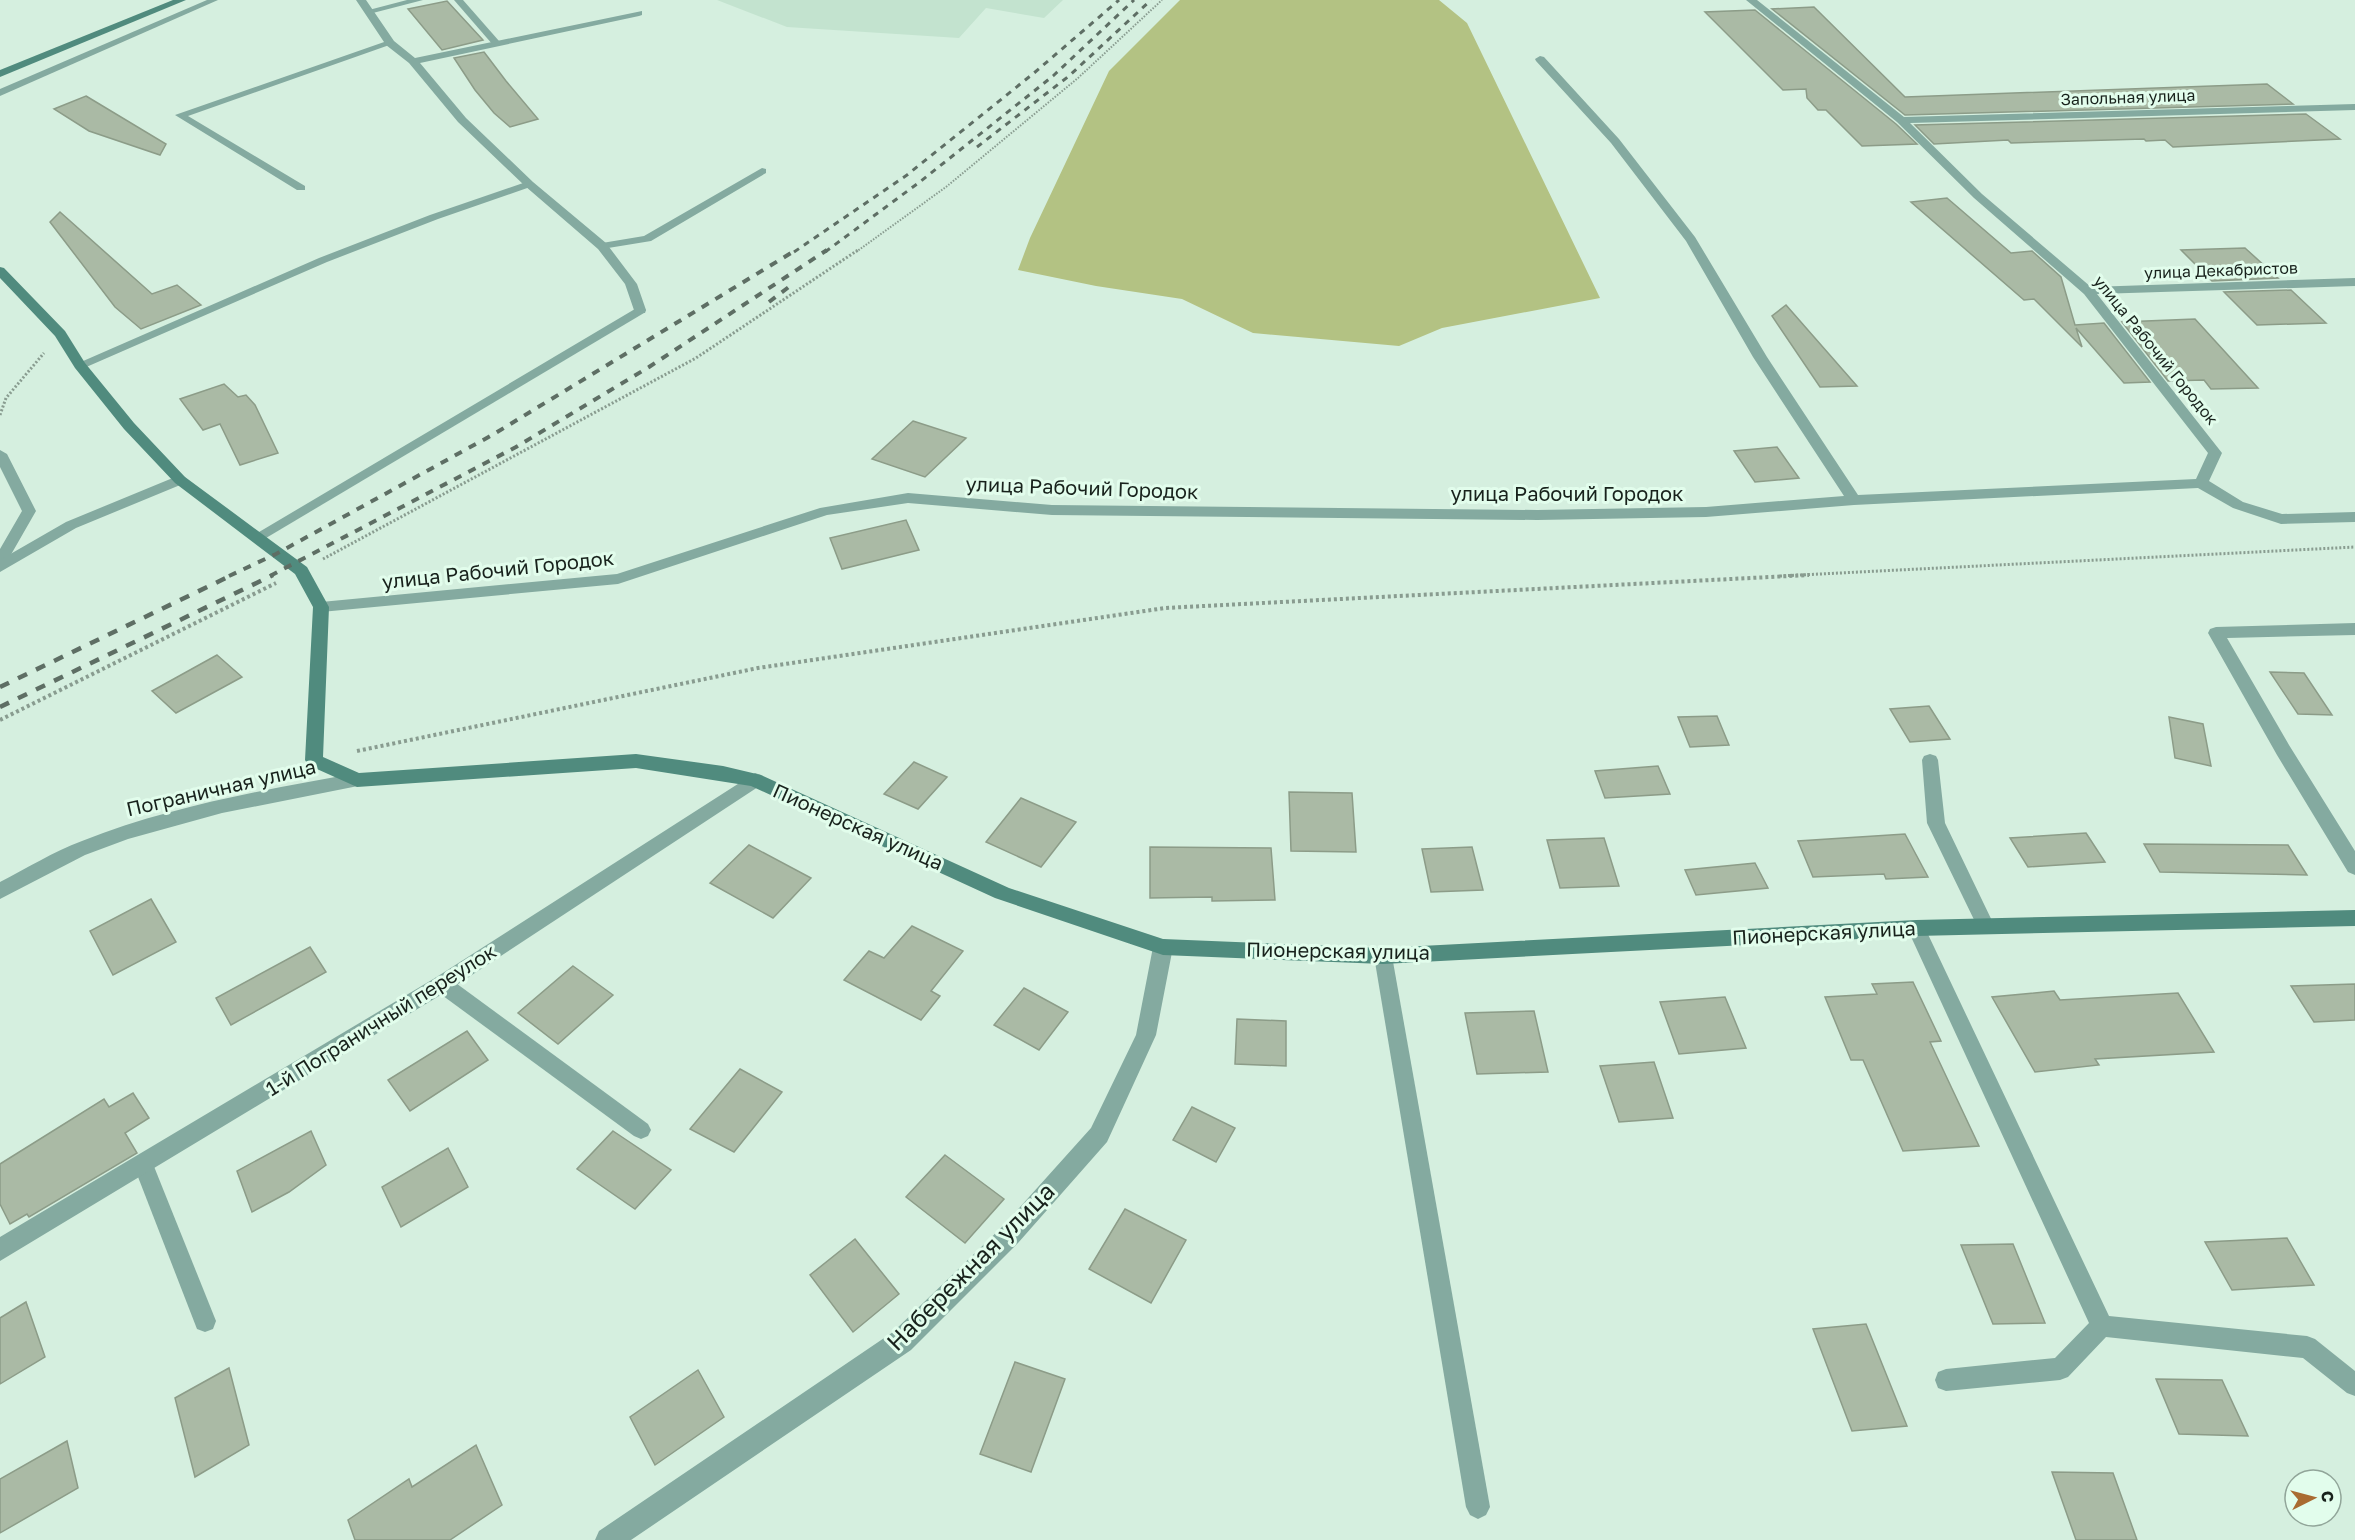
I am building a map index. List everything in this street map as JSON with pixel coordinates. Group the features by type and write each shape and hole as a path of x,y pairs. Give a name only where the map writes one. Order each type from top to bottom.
{"street":[{"path":"0,74 181,0"},
{"path":"361,0 390,43 413,61 462,120 529,184 602,246 631,284 640,310"},
{"name":"улица Рабочий Городок","path":"321,607 618,579 825,510 908,498 1052,510 1525,515 1706,512 1854,500 2201,483 2215,453 2088,291 1978,196 1901,120 1751,0"},
{"path":"413,61 639,13"},
{"path":"1540,59 1615,141 1690,240 1760,357 1854,500"},
{"name":"Запольная улица","path":"1901,120 2355,107"},
{"path":"0,271 60,334 80,365 129,426 180,480 301,571 321,607 314,760 357,780"},
{"name":"улица Декабристов","path":"2088,291 2355,282"},
{"path":"0,567 71,525 180,480"},
{"path":"2201,483 2238,505 2281,519 2355,517"},
{"path":"2355,629 2216,633 2283,750 2355,867"},
{"name":"Пионерская улица","path":"357,780 636,761 723,772 755,780 1002,893 1163,947 1383,956 1916,928 2355,918"},
{"name":"Пограничная улица","path":"0,891 88,846 168,819 241,802 357,780"},
{"name":"1-й Пограничный переулок","path":"0,1250 442,984 755,780"},
{"name":"Набережная улица","path":"608,1540 902,1341 1010,1235 1099,1135 1146,1035 1163,947"}],"lane":[{"path":"0,93 214,0"},
{"path":"369,11 419,0"},
{"path":"458,0 496,43"},
{"path":"301,188 180,115 390,43"},
{"path":"602,246 647,239 762,171"},
{"path":"80,365 323,260 434,217 529,184"},
{"path":"256,538 640,310"},
{"path":"0,454 29,510 0,562"},
{"path":"1930,760 1936,823 1986,927"},
{"path":"1916,928 2102,1326"},
{"path":"1383,956 1478,1507"},
{"path":"442,984 641,1130"},
{"path":"143,1164 205,1321"},
{"path":"1946,1380 2060,1369 2102,1326"},
{"path":"2102,1326 2307,1347 2355,1385"}],"path":[{"path":"0,720 301,571 508,462 696,358 835,267 946,187 1078,78 1162,0"},
{"path":"0,416 6,398 60,334"},
{"path":"314,760 758,668 1165,608 2355,547"}],"shaded area":[{"path":"717,0 1063,0 1044,18 986,8 959,38 787,27"}],"green space":[{"path":"1180,0 1439,0 1467,23 1600,298 1442,328 1399,346 1253,333 1182,299 1096,286 1018,270 1030,238 1109,71"}],"building":[{"path":"447,1 483,40 442,50 408,9"},
{"path":"1814,7 1905,97 2267,84 2293,104 1905,115 1772,9"},
{"path":"1755,10 1896,124 1917,144 1862,146 1826,110 1818,110 1807,98 1806,89 1783,90 1705,12"},
{"path":"484,52 538,119 510,127 494,113 475,90 454,58"},
{"path":"86,96 166,144 160,155 89,131 54,109"},
{"path":"2306,114 2340,139 2173,147 2165,140 2146,141 2144,139 2011,143 2008,140 1934,144 1915,125"},
{"path":"1947,198 2011,253 2032,251 2061,277 2075,325 2104,323 2150,382 2124,383 2076,328 2082,347 2034,299 2024,300 1911,202"},
{"path":"60,212 152,294 177,285 201,305 141,329 115,307 50,222"},
{"path":"2245,248 2278,278 2212,281 2181,250"},
{"path":"2291,290 2326,323 2257,325 2224,292"},
{"path":"1786,305 1857,386 1820,387 1772,316"},
{"path":"2195,319 2258,388 2211,389 2204,380 2168,381 2122,322"},
{"path":"224,384 238,397 246,395 255,405 278,453 240,465 220,424 203,430 180,399"},
{"path":"913,421 966,438 925,477 872,459"},
{"path":"1777,447 1799,478 1755,482 1734,451"},
{"path":"906,520 919,550 842,569 830,538"},
{"path":"217,655 242,677 176,713 152,691"},
{"path":"2270,672 2304,673 2332,715 2298,714"},
{"path":"1929,706 1950,739 1910,742 1890,709"},
{"path":"1717,716 1729,745 1690,747 1678,717"},
{"path":"2169,717 2203,724 2211,766 2175,758"},
{"path":"914,762 947,777 918,809 884,794"},
{"path":"1658,766 1670,794 1605,798 1595,771"},
{"path":"1289,792 1352,793 1356,852 1291,851"},
{"path":"1021,798 1076,822 1041,867 986,842"},
{"path":"2086,833 2105,862 2028,867 2010,838"},
{"path":"1905,834 1928,877 1886,879 1884,874 1813,877 1798,841"},
{"path":"1604,838 1619,886 1560,888 1547,840"},
{"path":"2144,844 2288,845 2307,875 2160,872"},
{"path":"749,845 811,878 773,918 710,883"},
{"path":"1150,847 1271,848 1275,900 1212,901 1212,897 1150,898"},
{"path":"1472,847 1483,890 1431,892 1422,849"},
{"path":"1755,863 1768,888 1696,895 1685,870"},
{"path":"151,899 176,942 113,975 90,931"},
{"path":"912,926 963,951 931,991 940,996 921,1020 844,980 869,951 884,958"},
{"path":"310,947 326,972 231,1025 216,998"},
{"path":"573,966 613,995 558,1044 518,1013"},
{"path":"1913,982 1941,1041 1930,1042 1979,1146 1903,1151 1863,1060 1851,1060 1825,997 1877,994 1872,984"},
{"path":"2355,984 2355,1020 2314,1022 2291,986"},
{"path":"1024,988 1068,1012 1039,1050 994,1025"},
{"path":"2054,991 2060,1000 2178,993 2214,1052 2095,1059 2099,1065 2035,1072 1992,997"},
{"path":"1725,997 1746,1048 1679,1054 1660,1002"},
{"path":"1534,1011 1548,1072 1477,1074 1465,1013"},
{"path":"1237,1019 1286,1021 1286,1066 1235,1064"},
{"path":"467,1031 488,1060 410,1111 388,1080"},
{"path":"1654,1062 1673,1118 1619,1122 1600,1066"},
{"path":"740,1069 782,1092 734,1152 690,1129"},
{"path":"133,1093 149,1118 125,1133 137,1153 29,1217 27,1214 10,1224 0,1204 0,1164 104,1099 109,1107"},
{"path":"1192,1107 1235,1128 1216,1162 1173,1140"},
{"path":"311,1131 326,1165 289,1192 252,1212 237,1171"},
{"path":"613,1131 671,1170 635,1209 577,1169"},
{"path":"448,1148 468,1187 401,1227 382,1187"},
{"path":"945,1155 1004,1199 965,1243 906,1197"},
{"path":"1125,1209 1186,1240 1151,1303 1089,1269"},
{"path":"2287,1238 2314,1285 2232,1290 2205,1242"},
{"path":"855,1239 899,1294 853,1332 810,1275"},
{"path":"2013,1244 2045,1323 1993,1324 1961,1245"},
{"path":"26,1302 45,1357 0,1384 0,1318"},
{"path":"1866,1324 1907,1426 1852,1431 1813,1329"},
{"path":"1015,1362 1065,1379 1031,1472 980,1454"},
{"path":"229,1368 249,1445 195,1477 175,1398"},
{"path":"698,1370 724,1417 655,1465 630,1417"},
{"path":"2156,1379 2222,1380 2248,1436 2179,1434"},
{"path":"67,1441 78,1488 0,1533 0,1479"},
{"path":"476,1445 502,1505 450,1540 355,1540 348,1520 409,1479 412,1487"},
{"path":"2052,1472 2113,1473 2137,1540 2076,1540"}],"railway":[{"path":"794,252 907,175 1034,73 1119,0"},
{"path":"825,252 921,181 1053,76 1134,0"},
{"path":"977,147 1069,76 1151,0"},
{"path":"229,576 276,554 494,434 796,250"},
{"path":"270,576 516,447 649,367 827,250"},
{"path":"769,302 794,283"},
{"path":"0,687 232,575"},
{"path":"0,707 273,575"}]}
